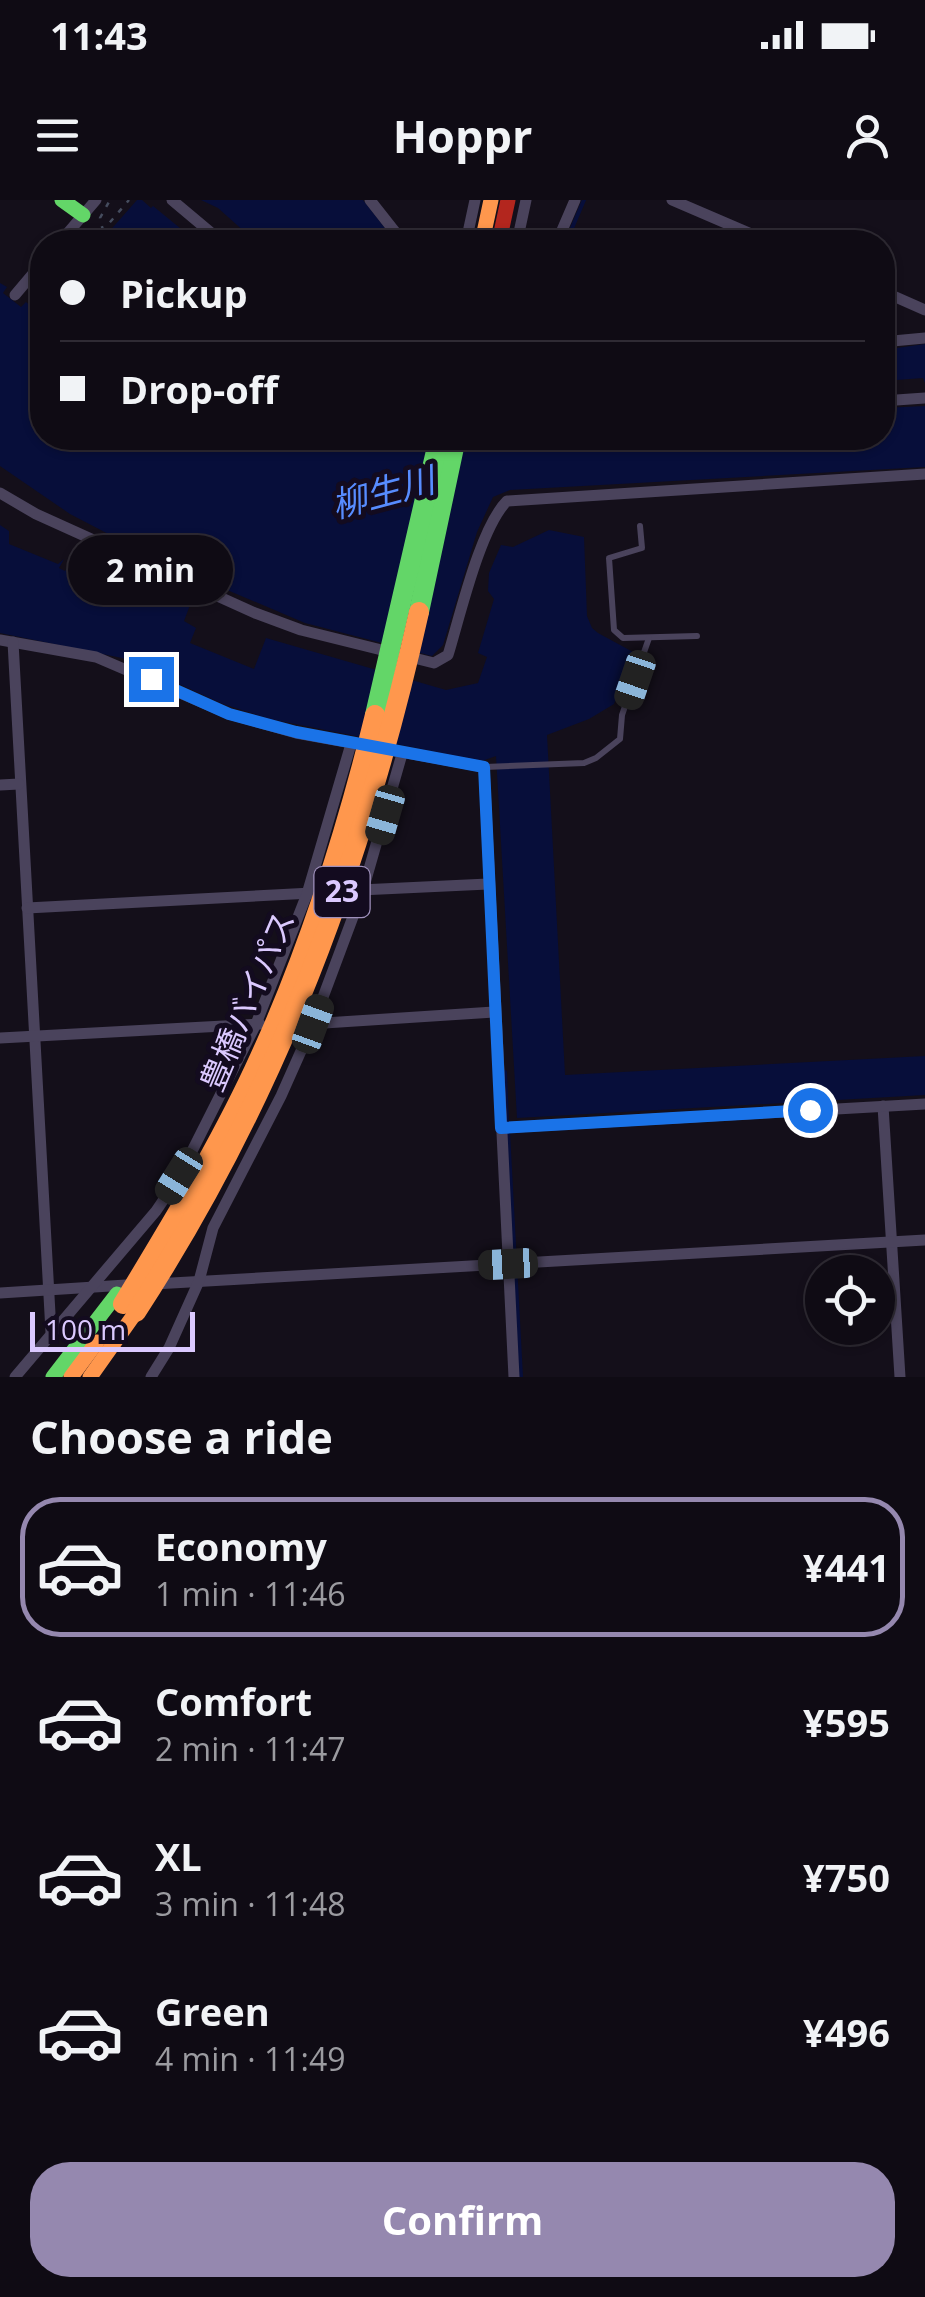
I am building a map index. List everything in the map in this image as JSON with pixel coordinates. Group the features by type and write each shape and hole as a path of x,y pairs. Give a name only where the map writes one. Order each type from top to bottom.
{"main road":[{"path":"62,200 89,207"},
{"path":"485,230 491,200"},
{"path":"502,230 508,200"},
{"name":"豊橋バイパス","path":"90,1377 198,1179 270,1035 319,908 362,767 436,450"},
{"name":"豊橋バイパス","path":"72,1377 130,1306 162,1274 220,1178 291,1028 340,899 381,767 453,450"},
{"name":"23","path":"52,1377 130,1306"},
{"name":"23","path":"105,1377 130,1306"}],"street":[{"path":"172,200 208,230"},
{"path":"370,200 394,230"},
{"path":"469,230 475,200"},
{"path":"520,230 526,200"},
{"path":"562,230 575,200"},
{"path":"672,200 742,230"},
{"path":"70,230 89,207"},
{"path":"16,294 30,277"},
{"path":"895,297 925,310"},
{"path":"895,340 925,338"},
{"path":"895,400 925,398"},
{"path":"0,493 36,514 255,613 301,630 434,663 448,655 480,556 498,510 507,501 925,474"},
{"path":"52,1332 7,641 96,657 229,714 351,744 484,767 494,1012 506,1128 513,1264 514,1377"},
{"path":"15,1377 168,1194 256,1024 306,894 351,744"},
{"path":"151,1377 200,1281 213,1228 313,1024 363,890 402,754"},
{"path":"0,785 18,784"},
{"path":"26,908 488,884"},
{"path":"0,1038 494,1012"},
{"path":"506,1128 925,1104"},
{"path":"883,1106 900,1377"},
{"path":"0,1293 925,1240"}],"lane":[{"path":"640,526 642,548 610,558 616,634 623,638 696,636"},
{"path":"484,767 584,763 611,748 620,740 622,715 649,638"}],"path":[{"path":"103,230 100,218 110,200"},
{"path":"103,230 129,200"}],"water":[{"path":"137,200 142,200 182,230 111,230"},
{"path":"201,200 363,200 387,230 243,230 218,208"},
{"name":"柳生川","path":"0,283 7,287 3,293 21,307 26,302 30,305 30,450 895,450 895,407 925,406 925,467 510,490 493,497 477,532 443,645 432,656 305,623 166,564 70,514 0,466"},
{"path":"925,344 925,383 923,378 895,380 895,348"},
{"path":"0,525 9,531 9,544 58,564 64,559 59,568 65,571 69,565 89,574 103,570 190,605 184,621 196,628 190,643 254,669 266,638 446,690 478,683 487,657 478,653 494,599 488,591 489,573 501,545 513,547 549,530 584,537 587,616 592,628 633,652 614,704 589,719 547,735 565,1075 925,1056 925,1095 517,1118 496,756 482,761 270,719 223,704 122,658 0,633"}],"waterway":[{"path":"571,230 584,200"},
{"path":"505,1072 507,1123"},
{"path":"508,1132 521,1377"}],"traffic: fast":[{"path":"62,200 83,215"},
{"path":"375,715 436,450"},
{"path":"419,612 453,450"},
{"path":"53,1377 117,1294"}],"traffic: slow":[{"path":"485,230 491,200"},
{"path":"136,1312 232,1147 309,975 371,797 419,612"},
{"path":"123,1304 208,1160 273,1027 323,896 375,715"},
{"path":"90,1377 136,1312"},
{"path":"71,1377 97,1342"}],"traffic: jam":[{"path":"502,230 508,200"}],"route":[{"path":"151,679 229,714 296,732 484,767 501,1128 810,1110"}]}
